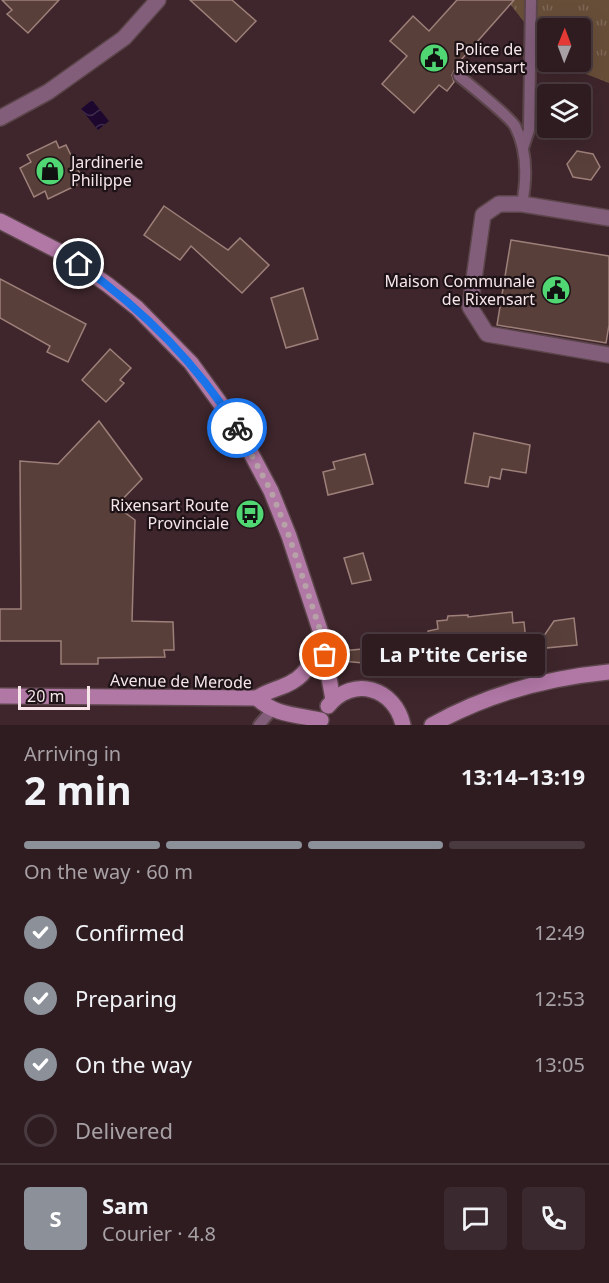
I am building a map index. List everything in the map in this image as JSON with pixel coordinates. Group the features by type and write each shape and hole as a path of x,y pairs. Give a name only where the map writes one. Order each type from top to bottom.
{"main road":[{"path":"0,221 64,254 136,308 191,363 236,425 271,491 289,536 321,633 333,700"},
{"path":"257,698 265,692 293,682 304,672 312,662 321,633"},
{"path":"432,725 459,710 524,686 576,675 609,672"},
{"path":"321,722 326,709 333,700 348,690 366,688 383,694 397,706 403,725"},
{"name":"Avenue de Merode","path":"0,696 257,698 264,706 272,710 321,722"}],"street":[{"path":"0,118 48,92 124,38 158,0"},
{"path":"609,218 522,204 499,204 483,215 470,307 487,334 609,355"}],"lane":[{"path":"523,148 529,130 531,0"},
{"path":"459,76 514,124 523,148 527,177 522,204"},
{"path":"259,725 272,710"}],"green space":[{"path":"507,0 609,0 609,83 581,72 591,72 591,18 537,18 537,39"}],"water":[{"path":"92,100 109,121 98,130 81,109"}],"building":[{"path":"2,0 59,0 28,33 7,14 12,10"},
{"path":"190,0 232,0 256,21 236,42"},
{"name":"Police de Rixensart","path":"457,0 514,0 461,60 469,67 464,71 460,69 454,71 452,75 454,82 447,91 439,85 414,113 382,84 407,56 390,41 413,16 429,31"},
{"name":"Jardinerie Philippe","path":"56,141 59,148 66,145 80,174 74,177 77,185 48,199 45,191 34,197 20,168 31,162 27,155"},
{"path":"577,151 593,154 600,167 591,180 573,177 567,164"},
{"path":"164,206 228,250 240,238 269,265 242,293 191,246 180,260 144,235"},
{"name":"Maison Communale de Rixensart","path":"511,240 609,256 609,325 606,343 497,325"},
{"path":"0,279 86,324 68,362 47,352 50,346 0,318"},
{"path":"303,288 318,339 286,348 271,298"},
{"path":"110,349 131,368 120,380 124,383 106,402 82,380"},
{"path":"99,421 142,479 116,506 135,520 132,621 173,622 174,650 164,650 165,657 98,658 98,664 61,664 61,641 0,641 0,609 21,609 20,461 58,464"},
{"path":"474,433 530,445 526,473 502,469 500,479 490,477 488,487 465,483"},
{"path":"365,454 373,484 328,495 323,472 335,469 333,462"},
{"path":"363,553 371,580 352,584 344,558"},
{"path":"512,612 513,623 524,622 527,651 432,660 432,658 388,665 341,661 341,651 429,643 428,631 438,629 437,621 447,620 448,616 468,615 468,617"},
{"path":"574,618 577,645 535,649 554,621"}],"way so far":[{"path":"237,428 262,472 289,536 321,633 325,655"}],"place":[{"name":"Police de Rixensart","path":"434,58"},
{"name":"Jardinerie Philippe","path":"50,171"},
{"name":"Maison Communale de Rixensart","path":"556,290"},
{"name":"Rixensart Route Provinciale","path":"250,514"},
{"name":"La P'tite Cerise","path":"325,655"}],"route":[{"path":"79,264 136,308 191,363 237,428"}]}
